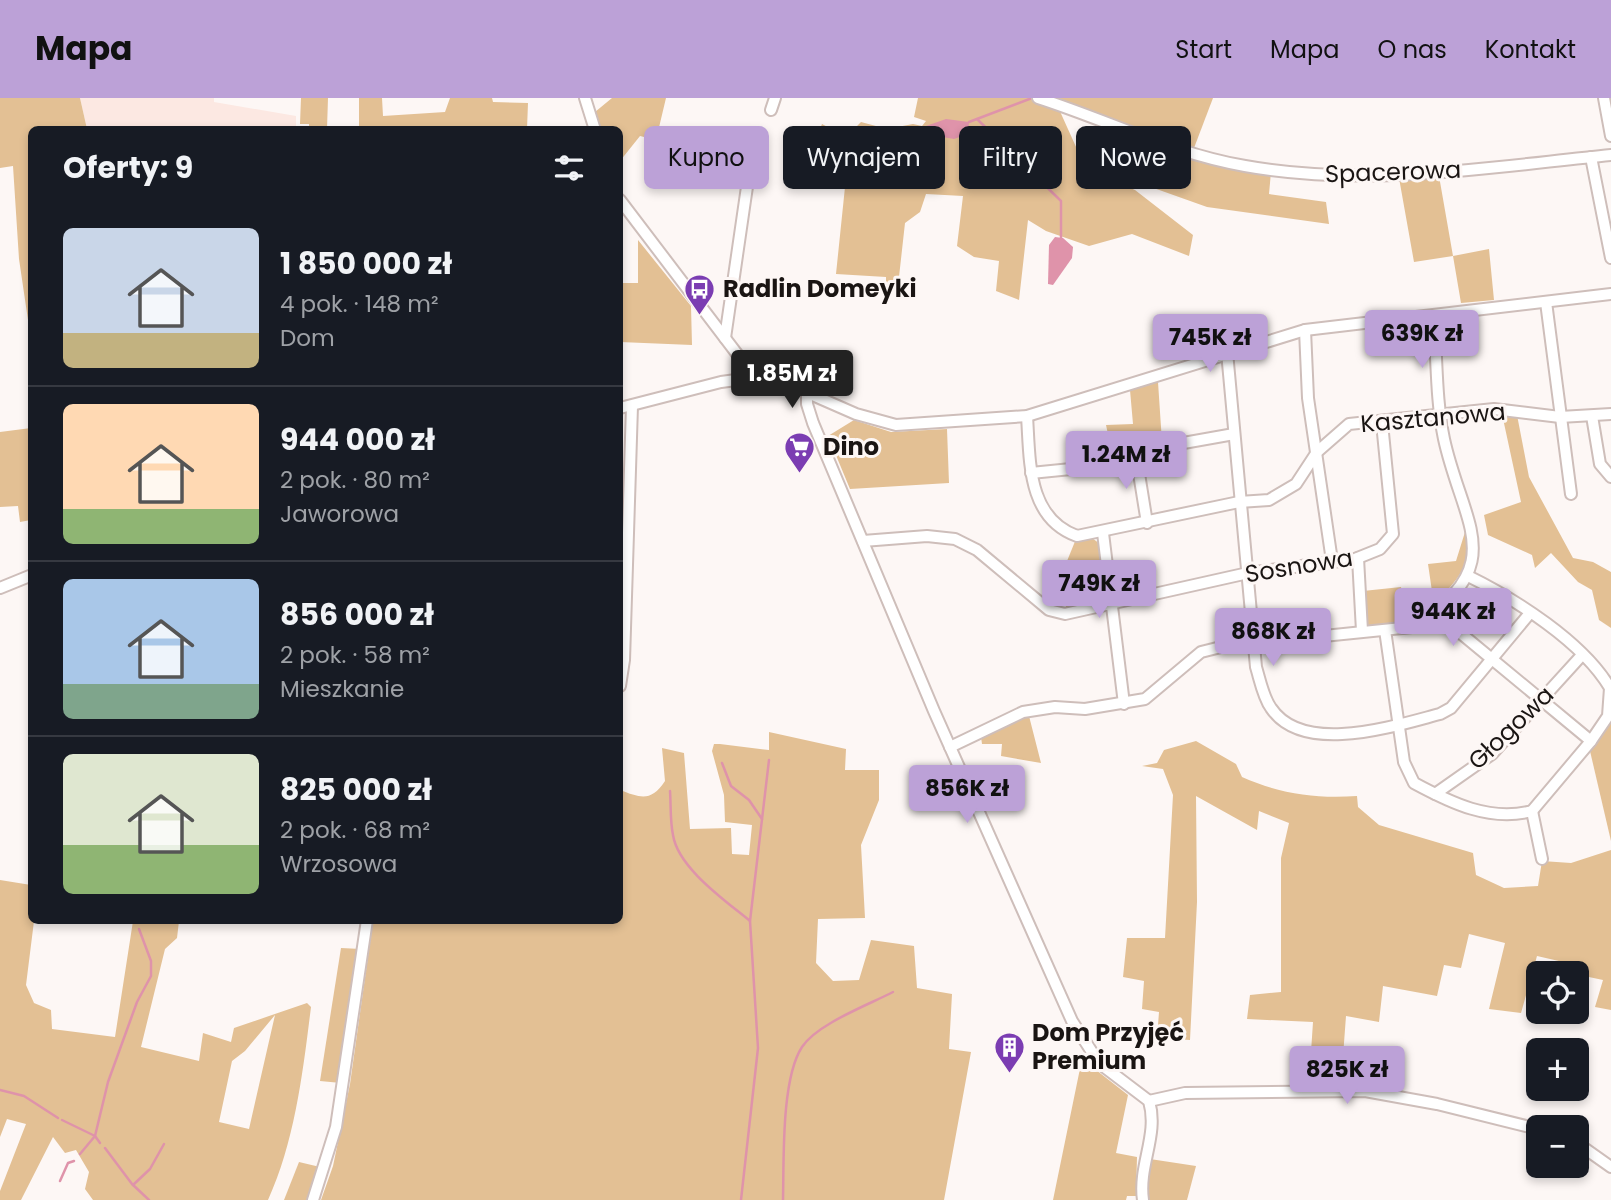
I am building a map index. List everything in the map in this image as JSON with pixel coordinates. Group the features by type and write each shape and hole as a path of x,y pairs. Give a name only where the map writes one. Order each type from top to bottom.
{"street":[{"path":"585,98 594,126"},
{"path":"771,110 775,98"},
{"name":"Spacerowa","path":"1038,98 1214,159 1287,172 1398,176 1611,155"},
{"path":"1604,98 1611,136"},
{"path":"1591,157 1611,258"},
{"path":"725,338 747,189"},
{"path":"623,204 747,367 751,378"},
{"path":"623,407 721,382 751,378 785,383 856,414 896,425 1027,416 1305,330 1611,294"},
{"path":"1546,302 1571,494"},
{"path":"950,747 1023,712 1124,704 1145,699 1201,652 1224,646 1412,627 1435,612 1468,576 1475,550 1472,523 1445,440 1434,321"},
{"path":"1305,330 1308,398 1332,561"},
{"path":"1227,352 1256,667 1270,706 1283,722 1302,732 1332,735 1440,714 1451,708 1530,613"},
{"path":"807,392 807,404 813,423 950,747 1080,1036 1099,1063 1149,1101 1153,1129 1142,1171 1143,1200"},
{"path":"813,423 822,399"},
{"path":"623,666 632,405"},
{"name":"Kasztanowa","path":"1027,416 1031,473 1038,501 1061,530 1077,536 1103,533 1239,502 1269,500 1296,484 1317,452 1349,424 1382,423 1494,409 1560,416 1611,414"},
{"path":"1592,416 1600,464 1611,477"},
{"name":"Sosnowa","path":"863,541 927,536 956,539 976,550 1049,610 1065,614 1248,573 1358,558 1380,549 1393,534 1382,423"},
{"path":"1031,473 1101,466 1161,447 1234,434"},
{"path":"1136,455 1147,523"},
{"path":"1103,533 1124,704"},
{"path":"1358,558 1362,631"},
{"path":"1385,630 1404,762 1414,783 1435,794 1494,815 1532,811 1591,741 1608,716 1610,688 1582,655 1530,613 1496,590 1468,576"},
{"path":"0,588 28,577"},
{"path":"1435,612 1591,741"},
{"name":"Głogowa","path":"1435,794 1492,754 1582,655"},
{"path":"1532,811 1542,859"},
{"path":"313,1200 336,1127 366,924"},
{"path":"1149,1101 1185,1093 1366,1091 1437,1104 1526,1126"},
{"path":"1589,1151 1611,1167"}],"shaded area":[{"path":"0,98 80,98 86,126 28,126 28,320 19,259 13,166 0,168"},
{"path":"80,98 214,98 214,102 296,116 296,126 86,126"},
{"path":"301,98 328,98 327,126 300,124"},
{"path":"359,98 382,98 383,116 445,112 450,98 492,98 493,102 528,103 527,126 359,126"},
{"path":"612,98 666,98 659,126 644,126 644,137 640,136 623,157 623,126 600,126 595,112"},
{"path":"918,98 1028,98 1058,107 1076,147 1076,189 1135,190 1193,235 1189,256 1132,234 1089,246 1046,231 1028,220 1019,300 996,291 999,261 974,257 957,246 963,196 926,194 920,212 905,223 899,277 886,298 886,277 836,274 845,189 945,189 945,126 922,126 926,121 914,117"},
{"path":"1045,98 1213,98 1194,148 1191,147 1191,126 1128,126"},
{"path":"946,119 969,122 969,126 959,126 959,137 954,139 945,137 945,126 926,126"},
{"path":"861,122 876,126 857,126"},
{"path":"1191,153 1271,172 1269,194 1326,202 1329,224 1207,207 1156,189 1191,189"},
{"path":"1439,176 1453,256 1414,262 1399,178"},
{"path":"1055,237 1063,238 1073,247 1072,258 1053,285 1048,284 1049,245"},
{"path":"638,240 691,306 692,345 623,342 623,283 638,283"},
{"path":"1489,249 1494,300 1461,303 1453,256"},
{"path":"1158,382 1162,442 1113,457 1106,425 1133,424 1130,390"},
{"path":"1502,414 1517,415 1529,477 1573,558 1593,562 1611,572 1611,628 1599,620 1592,590 1578,582 1551,553 1535,568 1532,555 1488,535 1484,515 1521,502"},
{"path":"854,420 891,432 947,429 949,483 850,489 828,436"},
{"path":"28,428 28,521 20,522 18,506 0,507 0,432"},
{"path":"1464,507 1468,539 1466,561 1462,571 1434,605 1428,564 1456,561 1465,532"},
{"path":"1092,538 1100,544 1107,596 1105,600 1066,609 1065,566 1076,539"},
{"path":"1401,587 1408,622 1365,628 1363,591"},
{"path":"1029,716 1041,763 1001,756 1002,744 982,744 981,737"},
{"path":"1611,721 1611,841 1590,751"},
{"path":"769,732 846,749 845,770 879,770 879,800 861,845 865,918 818,919 816,963 833,981 859,980 871,940 914,946 917,988 952,994 949,1049 971,1052 944,1200 321,1200 333,1166 350,1084 373,924 623,924 623,791 640,796 655,792 665,781 662,748 684,753 690,829 731,828 732,854 749,855 752,825 725,822 724,795 712,751 714,744 769,750"},
{"path":"1196,741 1236,764 1242,777 1270,788 1328,797 1357,796 1358,807 1379,825 1473,853 1476,875 1504,888 1538,886 1542,861 1571,863 1611,850 1611,1010 1595,1007 1603,980 1589,977 1589,961 1559,961 1537,956 1536,961 1526,961 1526,995 1521,1013 1489,1009 1505,943 1469,934 1461,968 1444,965 1437,996 1383,986 1379,1022 1346,1016 1341,1083 1309,1082 1313,1022 1247,1019 1250,995 1281,992 1281,858 1289,823 1259,811 1257,830 1196,796 1197,902 1190,1040 1157,1038 1159,1012 1142,1009 1144,981 1123,977 1127,938 1165,938 1173,795 1163,769 1142,766 1157,763 1164,750"},
{"path":"0,880 28,885 28,924 34,924 26,985 34,1003 51,1010 52,1029 115,1037 133,924 179,924 177,938 165,949 141,1047 199,1061 203,1033 231,1042 234,1028 307,1003 311,1007 291,1130 268,1200 93,1200 85,1189 89,1172 76,1150 65,1153 53,1137 21,1200 0,1200 0,1191 26,1124 7,1119 0,1137","holes":["275,1015 249,1129 219,1122 232,1061 245,1051"]},
{"path":"341,948 361,949 341,1083 320,1081"},
{"path":"1083,1054 1096,1070 1128,1095 1116,1153 1137,1157 1136,1196 1127,1196 1126,1200 1053,1200"},
{"path":"1150,1159 1196,1166 1187,1200 1147,1200 1145,1187"},
{"path":"299,1162 320,1167 309,1200 284,1200"}],"waterway":[{"path":"969,122 1032,98"},
{"path":"977,119 1061,201 1061,238"},
{"path":"741,1200 758,1048 750,921 769,760"},
{"path":"722,763 731,786 749,800 762,819"},
{"path":"670,791 673,835 684,860 704,883 750,921"},
{"path":"80,1154 95,1136 108,1082 137,1002 151,976 151,961 139,929"},
{"path":"783,1200 787,1099 795,1061 802,1047 831,1023 893,992"},
{"path":"0,1090 24,1096 58,1118"},
{"path":"62,1120 95,1136 100,1143"},
{"path":"133,1185 150,1169 164,1144"},
{"path":"105,1148 132,1184 149,1200"},
{"path":"60,1181 68,1163 74,1161"}],"place":[{"name":"Radlin Domeyki","path":"700,316"},
{"name":"Dino","path":"800,474"},
{"name":"Dom Przyjęć Premium","path":"1009,1074"}]}
